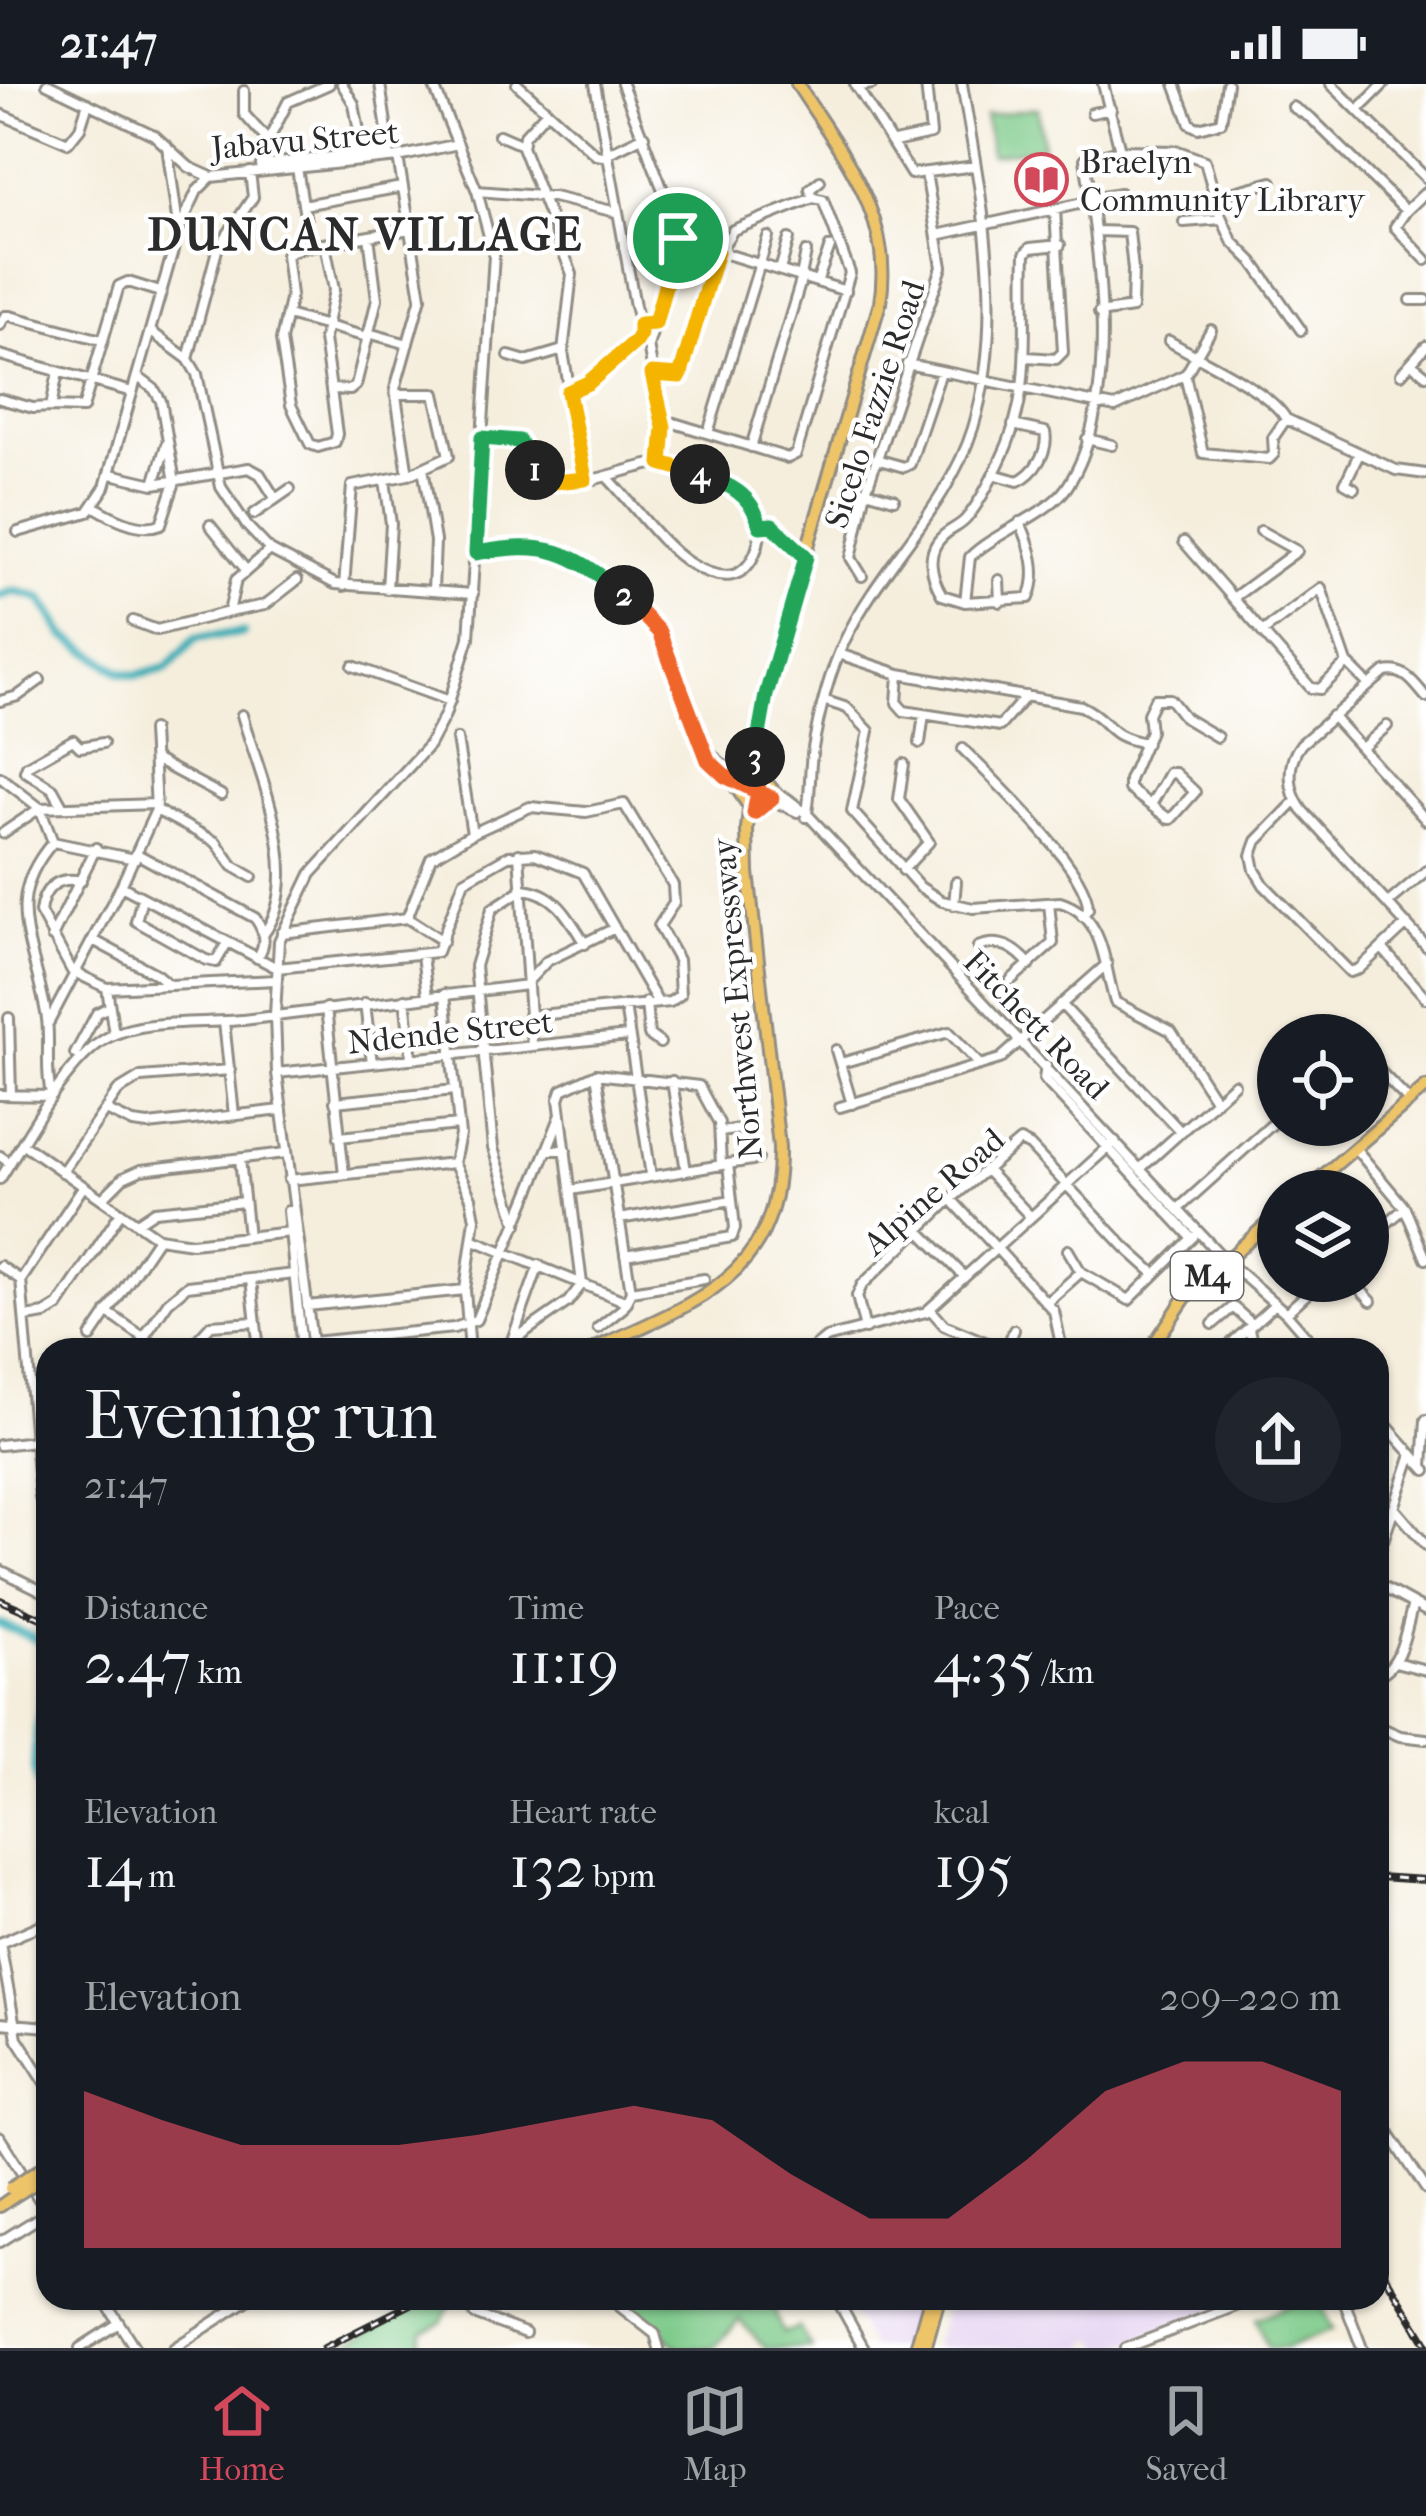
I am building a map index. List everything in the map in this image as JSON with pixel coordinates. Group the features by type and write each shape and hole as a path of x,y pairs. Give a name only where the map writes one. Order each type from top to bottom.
{"main road":[{"name":"Northwest Expressway","path":"629,1338 727,1287 760,1249 777,1213 784,1150 756,901 755,788 766,695 880,302 884,267 879,226 866,193 800,84"},
{"name":"Northwest Expressway","path":"758,762 778,672 889,280 888,241 878,205 800,84"},
{"path":"747,829 746,799 730,776 758,762 774,795 754,813"},
{"name":"Northwest Expressway","path":"617,1338 722,1283 755,1247 778,1190 778,1147 750,902 747,829 755,788"},
{"path":"1329,1170 1426,1087"},
{"name":"M4","path":"1158,1338 1185,1298 1257,1232"},
{"path":"0,2206 8,2193 36,2173"},
{"path":"8,2193 36,2180"},
{"path":"920,2348 931,2310"}],"street":[{"name":"Jabavu Street","path":"46,84 166,144 189,167 211,177 398,157 458,145"},
{"path":"188,359 217,250 253,197 268,141 288,102 329,84"},
{"path":"342,84 354,104 363,154"},
{"path":"257,169 392,148 380,84"},
{"path":"312,1338 278,1073 276,980 282,933 311,874 419,759 440,726 469,638 494,268 491,236 477,191 433,84"},
{"path":"518,84 596,155 644,136"},
{"path":"568,392 588,383 640,334 595,84"},
{"path":"622,84 676,216 678,238 648,346 661,419 661,463"},
{"path":"872,84 856,85 911,174 976,166"},
{"path":"893,142 931,134 926,84"},
{"path":"809,818 813,747 839,654 957,465 974,425 983,382 988,344 986,224 962,84"},
{"path":"1103,84 1117,151"},
{"path":"1175,84 1190,124 1202,128 1221,122 1227,84"},
{"path":"1331,84 1426,178"},
{"path":"1358,110 1384,84"},
{"path":"244,92 244,114 268,141"},
{"path":"0,114 68,143 80,128 88,103"},
{"path":"1294,107 1406,211"},
{"path":"1092,113 1111,109"},
{"path":"546,112 524,136 522,145 572,274 563,350 585,479"},
{"path":"499,135 522,145"},
{"path":"166,144 179,230"},
{"path":"965,602 970,557 1065,491 1096,406 1096,231 1085,159 1117,151 1178,152 1202,160 1235,246 1253,262 1301,330"},
{"path":"398,157 421,302 395,394 408,475"},
{"path":"297,168 310,246"},
{"name":"Sicelo Fazzie Road","path":"862,576 851,558 866,491 941,273 926,173"},
{"path":"18,532 78,517 94,506 111,474 179,230 196,191 211,177"},
{"path":"813,197 810,189 820,181"},
{"path":"1215,197 1272,182"},
{"path":"303,205 402,187"},
{"path":"477,191 542,196 616,212"},
{"path":"1422,256 1395,227 1426,192"},
{"path":"937,235 1120,193"},
{"path":"652,374 680,376 718,252 733,230 813,197 824,200 849,265 846,291 797,451 788,458 661,419"},
{"path":"1418,200 1426,208"},
{"path":"1028,357 1056,359 1063,352 1055,209"},
{"path":"1184,222 1222,219"},
{"path":"325,244 334,290 326,326 337,437 318,447 308,442 290,398 280,338 291,295 286,254 310,246 410,229"},
{"path":"1096,231 1129,232 1133,270 1132,308 1099,313"},
{"path":"331,389 350,390 356,385 377,299 369,236"},
{"path":"708,434 768,237"},
{"path":"623,247 678,238 846,291"},
{"path":"780,270 789,238"},
{"path":"1020,523 1031,548 1033,590 1027,599 965,602 942,596 931,557 941,538 966,519 993,475 1013,425 1028,357 1026,251 1060,245"},
{"path":"817,282 830,247"},
{"path":"751,447 806,252"},
{"path":"0,398 38,409 83,408 118,286 128,283 160,292"},
{"path":"1411,300 1426,300"},
{"path":"287,315 408,344"},
{"path":"0,325 4,316 10,316 102,340"},
{"path":"640,324 655,323"},
{"path":"907,364 1096,406 1124,405 1184,375 1211,330"},
{"path":"150,331 188,359 202,385 217,475 232,507 270,550 344,586 472,594"},
{"path":"1169,341 1228,373 1277,406 1286,419 1396,470 1426,474"},
{"path":"1401,374 1426,346"},
{"path":"508,356 526,361 563,350"},
{"path":"0,355 133,392"},
{"path":"1411,363 1426,375"},
{"path":"51,407 58,371"},
{"path":"876,459 904,467 910,464 941,373"},
{"path":"1184,375 1203,453 1269,459 1274,455 1274,436 1286,419"},
{"path":"94,506 110,517 158,527 168,511 175,482 157,393 138,377"},
{"path":"344,586 353,485 408,475 448,456 437,395 429,391 395,394"},
{"path":"993,475 1018,481 1028,476 1041,457 1045,432 1013,425"},
{"path":"482,438 519,441 535,470 548,480 607,477 661,463 735,489 752,504 760,526 753,560 733,576 711,572 674,551 607,477"},
{"path":"1087,439 1112,445"},
{"path":"154,484 167,442"},
{"path":"1354,488 1345,483 1359,454"},
{"path":"423,467 435,541 433,592"},
{"path":"111,474 154,484 252,468 275,498"},
{"path":"385,480 391,524 387,589"},
{"path":"254,514 290,489"},
{"path":"866,491 894,499"},
{"path":"210,525 246,570"},
{"path":"760,526 772,525 806,557"},
{"path":"1233,598 1297,551 1261,532"},
{"path":"1184,542 1314,690 1347,663"},
{"name":"Fitchett Road","path":"476,553 515,546 546,548 592,568 646,615 659,632 701,746 730,776 796,805 1021,1039 1111,1144 1141,1168 1178,1209 1196,1235 1286,1313 1308,1338"},
{"path":"229,612 233,585 270,550"},
{"path":"133,621 158,629 266,605 297,580"},
{"path":"999,580 1000,602"},
{"path":"1262,632 1321,588 1347,663 1369,685"},
{"path":"839,654 899,674 1081,706 1097,714 1117,738 1146,743"},
{"path":"353,666 450,699"},
{"path":"1426,697 1406,675 1396,670 1385,673 1293,757 1291,775 1296,801 1426,946"},
{"path":"899,674 898,706 924,714 1002,726 1027,695"},
{"path":"0,701 18,697 40,680"},
{"path":"1151,805 1169,773 1195,790 1174,819 1151,805 1128,786 1150,731 1149,711 1159,697 1170,698 1185,718 1217,736"},
{"path":"826,700 847,708 869,731 853,811 903,870 929,895 954,905 1067,904 1100,938 1115,1002 1171,1031 1216,1101"},
{"path":"920,743 924,714"},
{"path":"242,715 270,802 282,862 275,911 263,935"},
{"path":"1333,716 1426,820"},
{"path":"1362,748 1387,726"},
{"path":"48,1023 122,886 156,807 152,730"},
{"path":"63,807 53,789 25,771 27,766 73,740 80,747 103,743"},
{"path":"457,740 472,834"},
{"path":"963,749 1018,804 1078,876 1089,900 1082,916"},
{"path":"154,760 220,795"},
{"path":"903,870 929,842 899,799 904,764"},
{"path":"0,777 40,808 53,842"},
{"name":"Fitchett Road","path":"774,795 809,818"},
{"path":"796,805 809,799"},
{"path":"1296,801 1254,846 1258,877 1345,970 1359,969 1407,925"},
{"path":"407,918 431,858 472,834 530,807 586,812 618,803 627,806 667,871 676,895 658,926 678,960 681,991 675,1000 530,1016"},
{"path":"4,833 40,808 156,807 216,842 233,866 252,878"},
{"path":"22,862 53,842 136,856 248,913 260,924 263,935 257,958"},
{"path":"52,937 96,848"},
{"path":"122,886 277,968 437,952 464,881 519,854 535,854 580,870 652,1002 650,1035 660,1043"},
{"path":"519,854 532,1046"},
{"path":"1388,903 1426,871"},
{"path":"81,881 62,880 46,891 40,912 75,974 107,988 276,980"},
{"path":"954,905 956,882"},
{"path":"517,1224 494,1153 476,991 477,956 490,913 523,890 551,898 585,944"},
{"path":"142,898 136,921 206,960 216,962 227,943"},
{"path":"1011,980 1055,939 1048,903"},
{"path":"282,933 407,918 443,941"},
{"path":"0,1179 52,1096 83,1057 114,1035 136,1028 224,1022 528,983 548,961 615,928"},
{"path":"93,940 170,986"},
{"path":"978,946 1013,947 1030,965"},
{"path":"1382,948 1426,998"},
{"path":"19,950 48,1023 52,1096"},
{"path":"422,955 427,996"},
{"path":"840,1107 1000,1060 1107,964"},
{"path":"107,988 114,1035"},
{"path":"445,994 458,1125 454,1163 473,1206 474,1240 465,1289 469,1338"},
{"path":"405,999 412,1059"},
{"path":"365,1003 373,1063"},
{"path":"1061,1004 1181,1132"},
{"path":"625,1005 651,1176"},
{"path":"75,1054 97,1013 109,1007"},
{"path":"326,1008 344,1174"},
{"path":"9,1018 6,1095 52,1096"},
{"path":"224,1022 234,1115"},
{"path":"841,1063 949,1032 980,1065"},
{"name":"Ndende Street","path":"278,1073 628,1036"},
{"path":"836,1050 853,1104"},
{"path":"62,1172 122,1088 135,1079 230,1070"},
{"path":"596,1074 631,1291 627,1302 598,1328"},
{"path":"517,1338 568,1303 583,1284 561,1116 562,1090 596,1074 699,1086 721,1132 734,1234 625,1255"},
{"path":"1389,1080 1409,1101"},
{"path":"672,1081 686,1171"},
{"path":"1141,1168 1234,1084"},
{"path":"335,1102 455,1090"},
{"path":"106,1110 148,1125 282,1111"},
{"path":"375,1338 468,1326 483,1310 561,1116"},
{"path":"339,1138 458,1125"},
{"path":"721,1132 740,1129"},
{"path":"1178,1209 1257,1138"},
{"name":"Alpine Road","path":"865,1329 860,1288 1014,1143 1023,1141 1066,1184"},
{"path":"23,1144 158,1238 192,1243 290,1232"},
{"path":"826,1338 930,1309 1111,1144 1196,1235 1126,1300 1081,1273 1068,1250"},
{"path":"1355,1148 1405,1208 1426,1259"},
{"path":"547,1150 566,1150"},
{"path":"102,1198 141,1170 286,1154"},
{"path":"0,1156 10,1163"},
{"path":"240,1159 248,1237"},
{"path":"571,1190 758,1159"},
{"path":"290,1180 454,1163"},
{"path":"985,1169 1030,1216"},
{"path":"1066,1184 1155,1274"},
{"path":"36,1452 21,1280 83,1186"},
{"path":"951,1199 1047,1302 1058,1318 1060,1338"},
{"path":"619,1219 732,1200"},
{"path":"137,1223 161,1210 244,1202"},
{"path":"1389,1221 1405,1208"},
{"path":"288,1211 301,1338"},
{"path":"25,1317 58,1306 122,1212"},
{"path":"908,1218 964,1276"},
{"path":"91,1337 158,1238"},
{"path":"474,1240 627,1302"},
{"path":"512,1338 539,1265"},
{"path":"0,1266 21,1280"},
{"path":"1047,1302 1081,1273"},
{"path":"107,1312 144,1337 168,1302 187,1286 294,1274"},
{"path":"631,1291 704,1279"},
{"path":"250,1280 257,1338"},
{"path":"307,1306 465,1289"},
{"path":"1286,1313 1298,1302"},
{"path":"1238,1338 1275,1304"},
{"path":"1213,1324 1233,1307 1251,1327 1252,1338"},
{"path":"930,1309 944,1325 974,1338"},
{"path":"199,1338 211,1325 255,1322"},
{"path":"1010,1338 1014,1330"},
{"path":"1425,1469 1426,1420"},
{"path":"1389,1430 1425,1469"},
{"path":"0,1445 35,1441"},
{"path":"1389,1523 1412,1454"},
{"path":"1394,1509 1426,1545"},
{"path":"0,1570 36,1588"},
{"path":"1389,1591 1426,1611"},
{"path":"1389,1670 1413,1604"},
{"path":"1395,1662 1426,1670"},
{"path":"1389,1731 1426,1739"},
{"path":"36,1927 0,1943 20,2042 36,2067"},
{"path":"0,2024 36,2026"},
{"path":"1389,2133 1426,2189"},
{"path":"0,2138 36,2194"},
{"path":"0,2242 36,2220"},
{"path":"111,2310 135,2348"},
{"path":"174,2348 233,2310"},
{"path":"473,2310 525,2333"},
{"path":"624,2310 655,2334 659,2348"},
{"path":"843,2310 864,2348"},
{"path":"1126,2348 1226,2310"},
{"path":"1348,2310 1362,2348"},
{"path":"80,2348 120,2323"}],"shaded area":[{"path":"851,2310 921,2310 910,2348 872,2348"},
{"path":"945,2310 1215,2310 1114,2348 1102,2348 1096,2339 1087,2343 1088,2348 933,2348"}],"green space":[{"path":"1038,108 1043,147 991,155 985,116"},
{"path":"410,2310 448,2310 443,2321 423,2331 420,2345 339,2348"},
{"path":"636,2310 776,2310 783,2333 799,2327 811,2348 766,2348 739,2320 714,2348 679,2348"},
{"path":"1278,2310 1324,2310 1332,2330 1286,2348 1268,2348 1256,2319"}],"waterway":[{"path":"0,596 14,591 41,598 65,636 122,673 137,675 167,668 196,637 243,633"},
{"path":"0,1624 36,1639"},
{"path":"36,1749 36,1774"}],"railway":[{"path":"0,1600 36,1616"},
{"path":"1389,1878 1426,1880"},
{"path":"1389,2282 1426,2343"},
{"path":"324,2348 399,2310"}],"place":[{"name":"Braelyn Community Library","path":"1041,180"}],"district":[{"name":"DUNCAN VILLAGE","path":"366,234"}],"route":[{"path":"678,238 717,252 680,376 652,374 664,427 661,463 741,492 752,504 760,526 772,525 806,557 758,738 752,784 772,798 754,813 758,792 719,772 703,753 663,641 646,615 592,568 559,551 531,546 476,553 482,438 519,441 535,470 548,480 585,479 568,392 588,383 635,342 640,324 655,323 678,238"}]}
